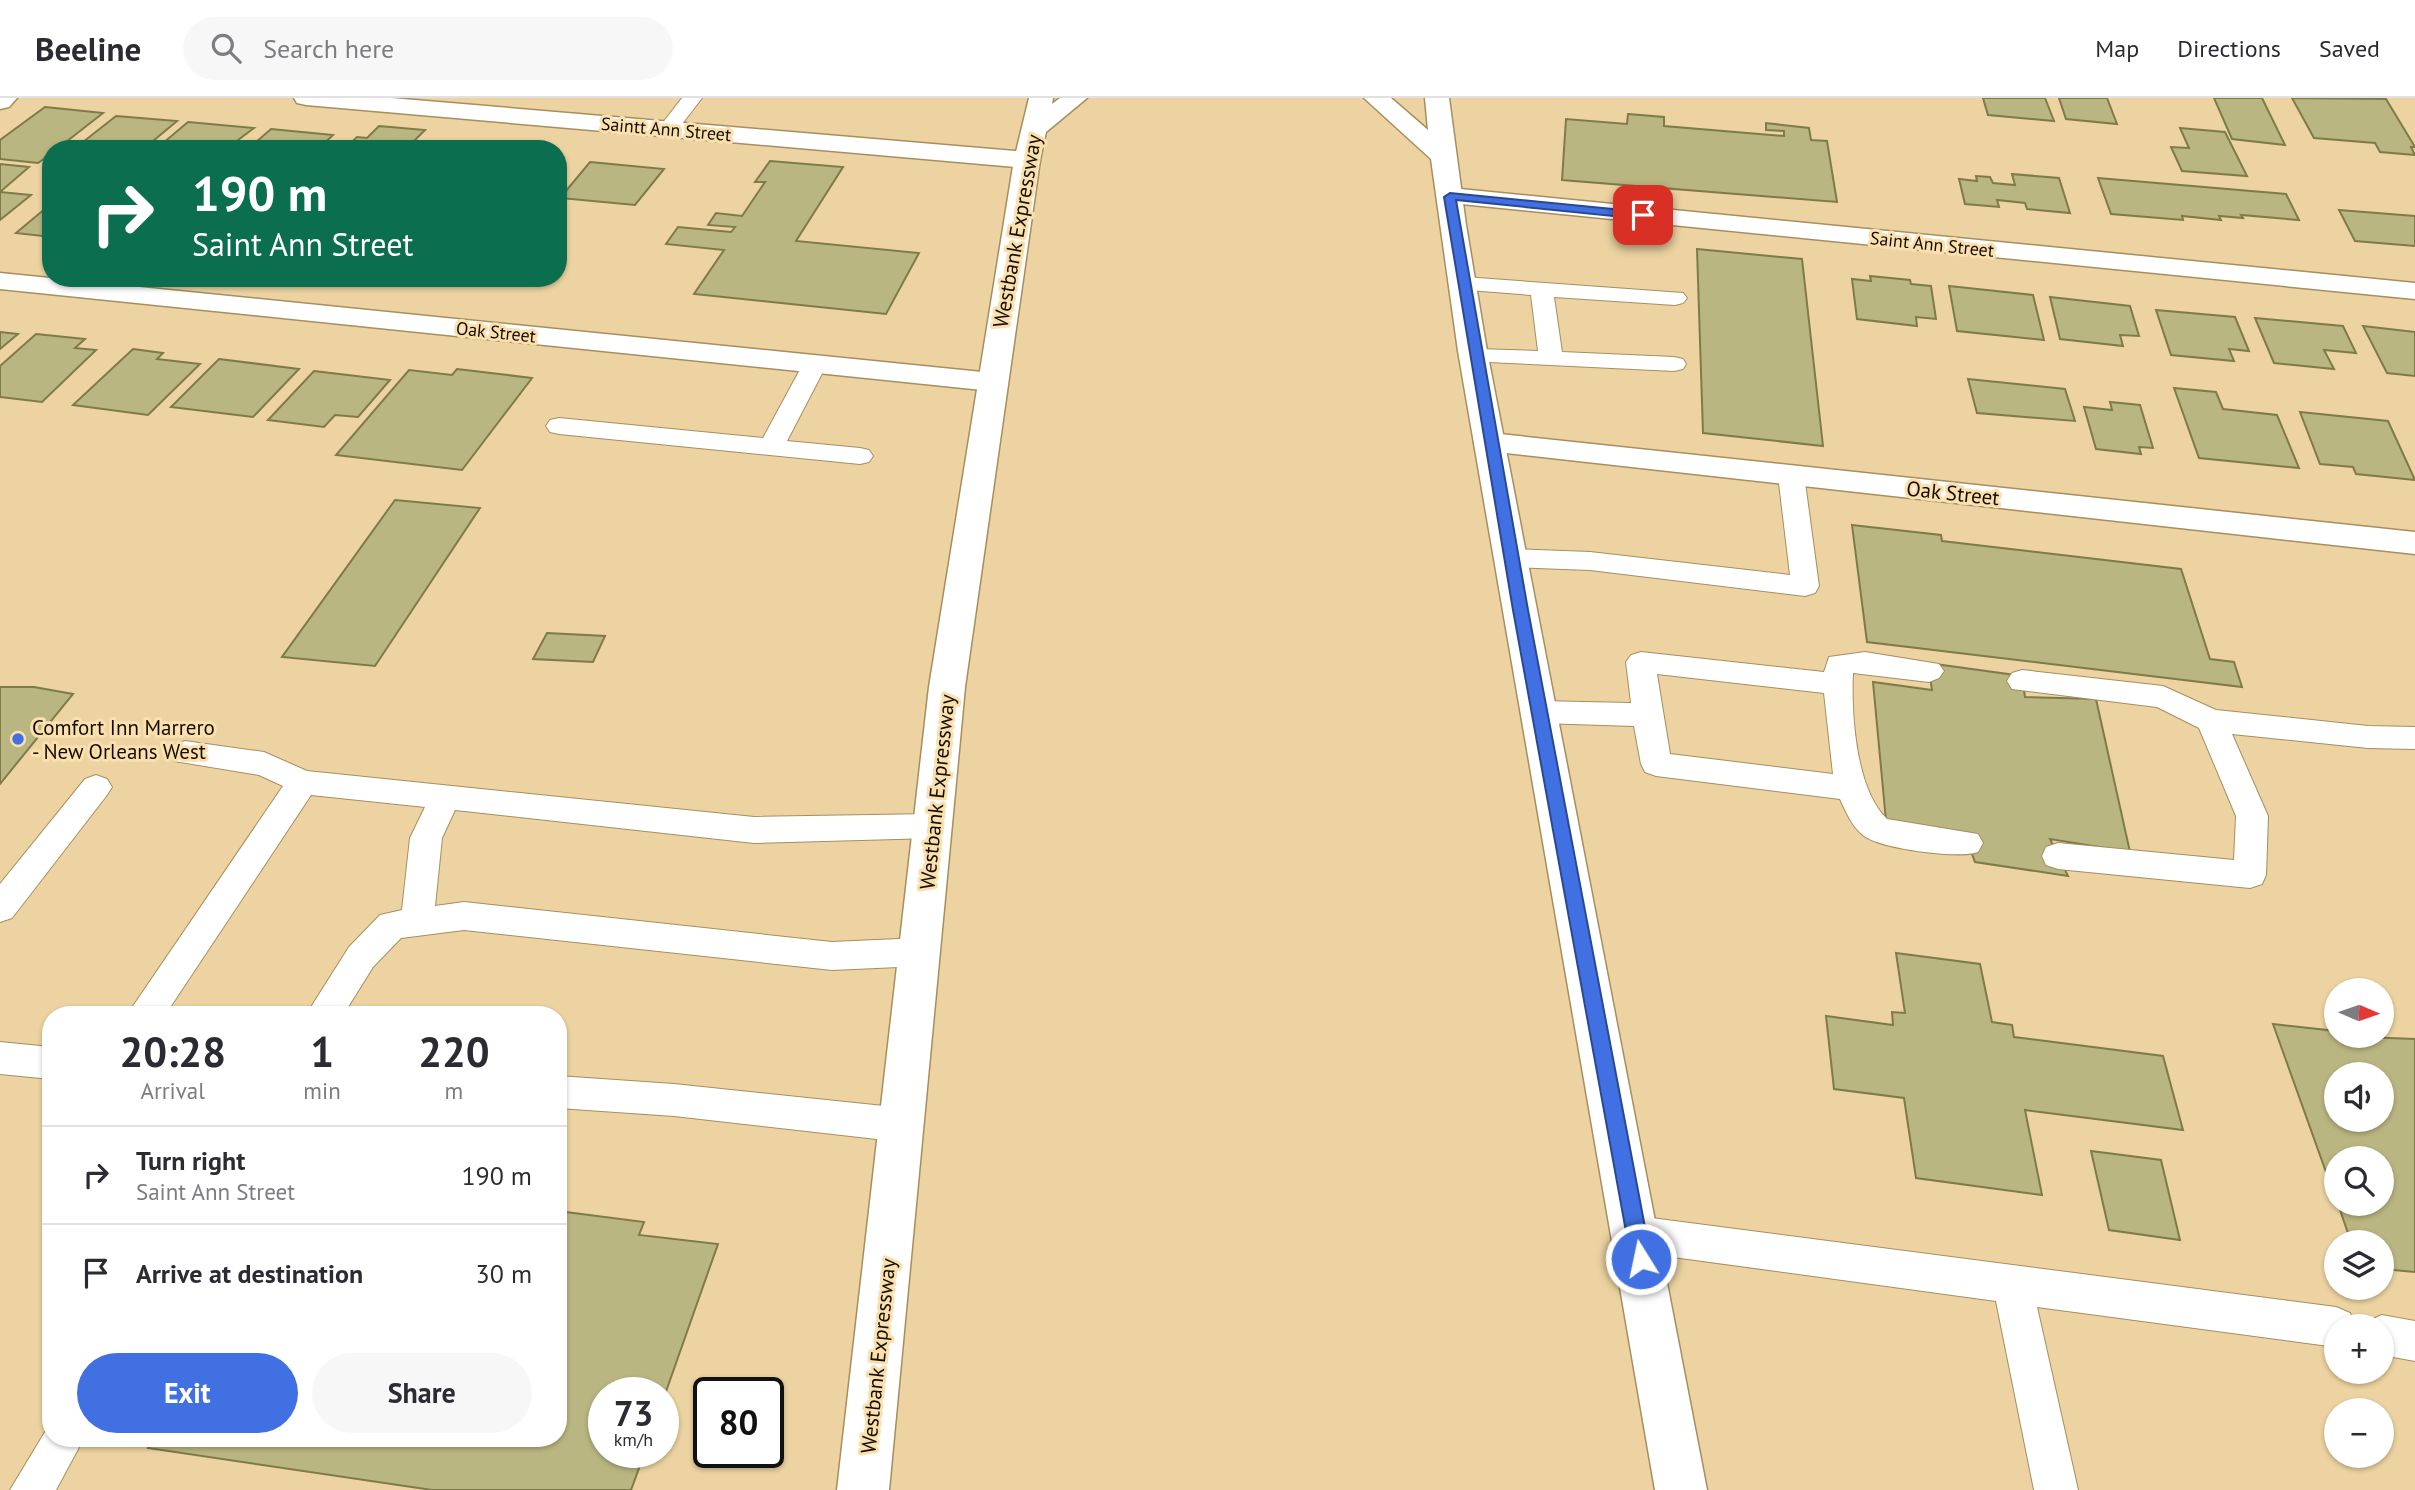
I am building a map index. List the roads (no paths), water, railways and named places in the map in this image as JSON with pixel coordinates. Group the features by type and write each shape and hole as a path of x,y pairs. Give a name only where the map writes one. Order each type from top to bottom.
{"main road":[{"path":"0,102 5,98"},
{"name":"Saintt Ann Street","path":"306,98 668,130 1034,129"},
{"path":"1034,129 1075,98"},
{"path":"1376,98 1443,156"},
{"path":"1437,98 1443,156 1490,443 1681,1490"},
{"name":"Westbank Expressway","path":"863,1490 947,687 992,382 1034,129"},
{"name":"Saint Ann Street","path":"1450,197 2415,291"},
{"name":"Oak Street","path":"0,281 42,285"},
{"name":"Oak Street","path":"59,287 992,382"},
{"name":"Oak Street","path":"1490,443 2415,543"}],"lane":[{"path":"668,130 692,98"},
{"path":"1464,284 1675,298"},
{"path":"1542,290 1551,359"},
{"path":"1476,356 1674,364"},
{"path":"771,447 815,364"},
{"path":"559,426 860,456"},
{"path":"1511,558 1590,561 1805,586 1791,475"},
{"path":"1836,684 1641,662 1656,764 1851,788"},
{"path":"1930,671 1865,662 1839,664 1836,684 1851,788 1860,813 1877,829 1968,843"},
{"path":"2022,681 2163,697 2211,721 2368,737 2415,738"},
{"path":"1539,712 1647,715"},
{"path":"2058,856 2250,875 2252,816 2211,721"},
{"path":"185,753 264,764 303,782 754,830 933,826"},
{"path":"151,1006 303,782"},
{"path":"0,908 96,787"},
{"path":"417,922 426,838 446,797"},
{"path":"330,1006 361,957 393,925 464,916 832,956 921,952"},
{"path":"0,1058 42,1062"},
{"path":"567,1093 674,1100 903,1125"},
{"path":"1636,1234 2324,1325"},
{"path":"2012,1283 2056,1490"},
{"path":"2394,1337 2415,1341"},
{"path":"32,1490 58,1447"}],"place":[{"name":"Comfort Inn Marrero - New Orleans West","path":"18,739"}]}
